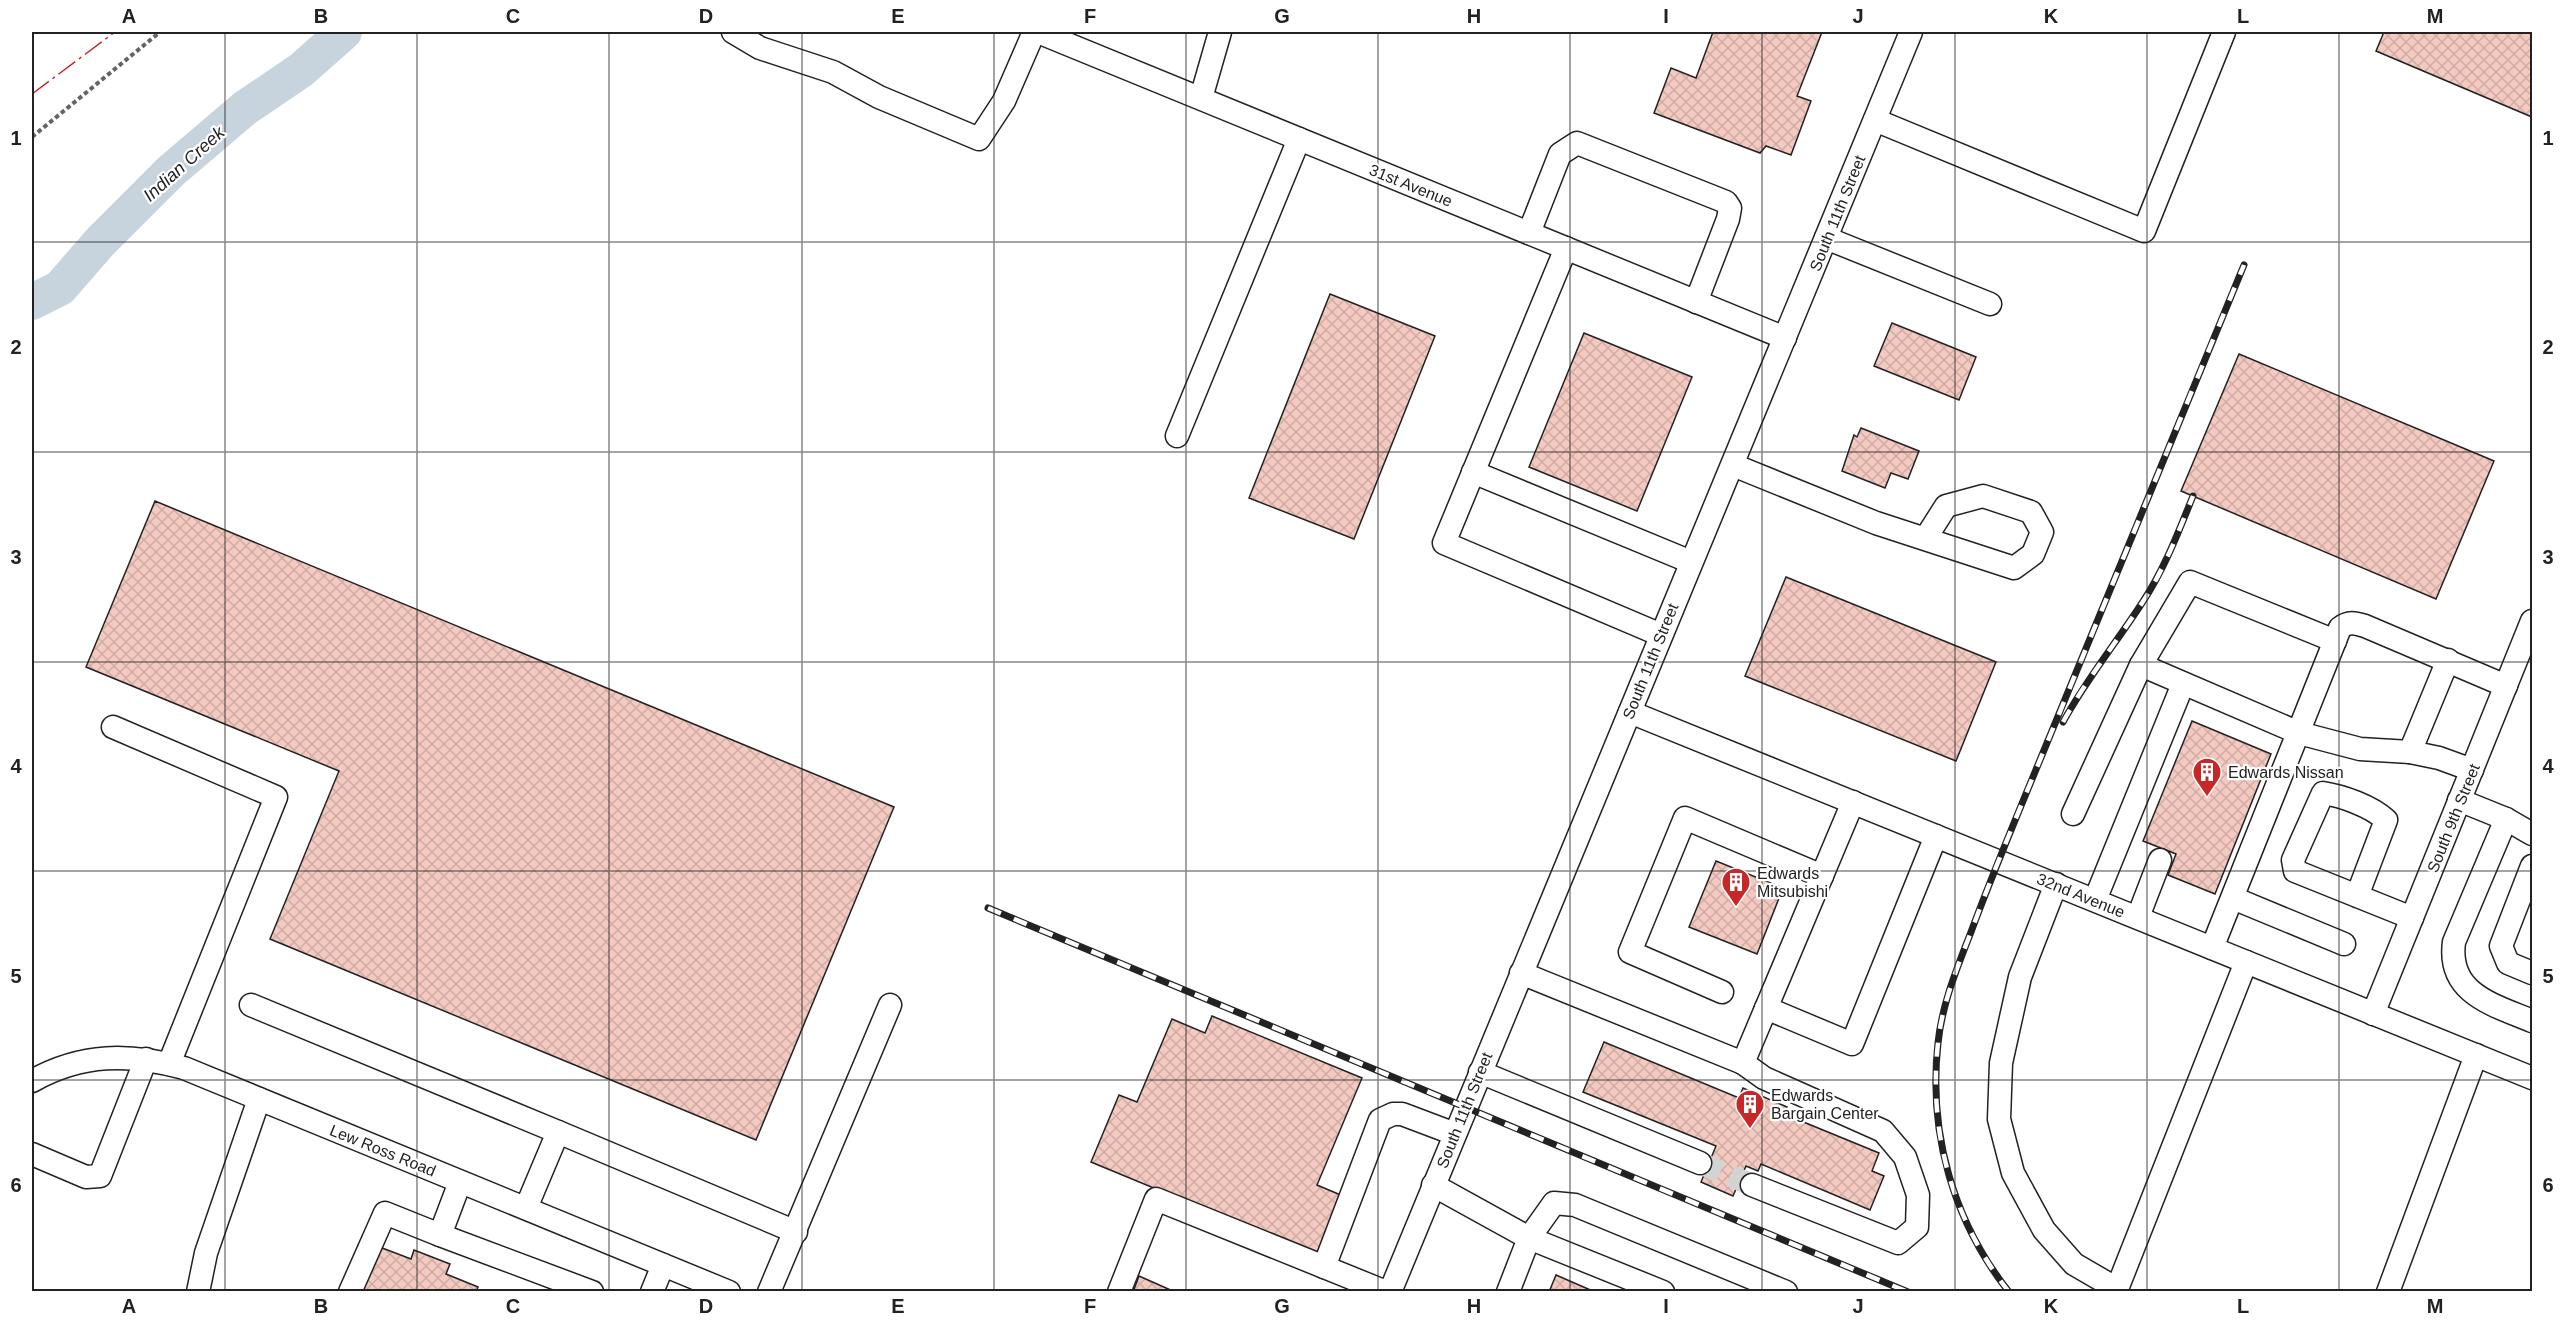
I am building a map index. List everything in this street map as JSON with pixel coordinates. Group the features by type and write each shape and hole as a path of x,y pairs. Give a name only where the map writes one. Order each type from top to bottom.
{"street":[{"path":"733,32 760,48 833,72 879,97 978,140 1004,101 1036,32"},
{"name":"31st Avenue","path":"1036,32 1785,338"},
{"path":"1201,98 1220,32"},
{"name":"South 11th Street","path":"1388,1292 1911,32"},
{"path":"1875,120 2144,231 2224,32"},
{"path":"1177,436 1299,139"},
{"path":"1528,233 1560,154 1569,146 1577,143 1726,202 1730,208 1728,219 1696,302"},
{"path":"1826,238 1990,304"},
{"path":"1566,248 1444,543 1661,635"},
{"path":"1733,465 1876,523 1925,539 2014,568 2033,554 2042,532 2031,512 1983,496 1946,507 1925,539"},
{"path":"1473,472 1691,562"},
{"path":"2073,814 2141,665 2190,582 2335,641"},
{"name":"South 9th Street","path":"2373,1014 2532,621"},
{"path":"2212,948 2340,628 2353,623 2448,660 2506,686"},
{"path":"2410,752 2448,660"},
{"path":"2141,665 2299,733 2360,749 2410,752 2439,758 2472,770"},
{"path":"2096,900 2183,684"},
{"name":"32nd Avenue","path":"1630,712 2532,1078"},
{"path":"114,727 276,796 169,1064"},
{"path":"2356,896 2386,820 2379,813 2323,793 2293,860 2295,871 2356,896 2412,918"},
{"path":"2459,800 2506,819 2532,834"},
{"path":"1743,1062 1853,802"},
{"path":"1722,992 1630,952 1685,818 1822,876"},
{"path":"2506,819 2454,942 2452,956 2468,990 2481,999 2532,1021"},
{"path":"1766,1008 1852,1044 1936,836"},
{"path":"2138,917 2160,860"},
{"path":"2532,866 2501,946 2508,963 2532,973"},
{"path":"2056,884 2020,977 2001,1063 1999,1119 2013,1173 2044,1230 2074,1264 2117,1289 2246,962"},
{"path":"2233,898 2344,944"},
{"path":"1521,973 1743,1062 1764,1078 1883,1131 1905,1157 1918,1195 1917,1227 1898,1243 1752,1185"},
{"path":"250,1005 796,1232"},
{"path":"769,1292 890,1005"},
{"path":"2388,1292 2476,1055"},
{"name":"Lew Ross Road","path":"32,1081 60,1068 94,1059 122,1057 169,1064 260,1099 729,1292"},
{"path":"32,1154 86,1177 100,1176 146,1059"},
{"path":"1480,1072 1700,1163"},
{"path":"198,1292 206,1253 260,1099"},
{"path":"1324,1267 1380,1120 1393,1114 1402,1114 1455,1134"},
{"path":"526,1208 558,1132"},
{"path":"440,1235 460,1182"},
{"path":"1433,1185 1529,1238 1663,1292"},
{"path":"1119,1292 1156,1200 1388,1292"},
{"path":"1508,1292 1529,1238 1554,1203 1575,1205 1786,1292"},
{"path":"350,1292 385,1213 592,1292"},
{"path":"652,1292 663,1264"}],"path":[{"path":"32,136 160,32"}],"building":[{"path":"1713,32 1822,32 1797,96 1811,101 1791,155 1766,146 1760,153 1654,113 1671,68 1696,78"},
{"path":"2384,32 2532,32 2532,117 2376,51"},
{"path":"1330,294 1435,336 1354,539 1249,498"},
{"path":"1892,323 1976,357 1959,400 1874,366"},
{"path":"1584,333 1692,377 1637,511 1529,467"},
{"path":"2239,354 2494,461 2436,599 2181,491"},
{"path":"1861,428 1919,451 1908,479 1891,473 1885,488 1842,471 1854,435 1857,437"},
{"path":"155,501 894,807 756,1140 270,939 339,771 86,667"},
{"path":"1786,577 1996,662 1956,761 1745,676"},
{"name":"Edwards Nissan","path":"2192,721 2271,754 2215,894 2168,875 2176,854 2143,841"},
{"name":"Edwards Mitsubishi","path":"1716,861 1783,888 1757,954 1689,927"},
{"path":"1212,1016 1362,1078 1317,1185 1343,1196 1318,1256 1091,1162 1119,1095 1137,1102 1172,1019 1205,1033"},
{"name":"Edwards Bargain Center","path":"1604,1042 1739,1098 1743,1088 1787,1107 1784,1114 1879,1153 1872,1171 1884,1176 1870,1210 1761,1164 1758,1171 1746,1166 1733,1196 1701,1182 1716,1146 1583,1092"},
{"path":"377,1246 411,1259 414,1250 450,1264 446,1274 478,1287 476,1292 359,1292"},
{"path":"1556,1275 1595,1292 1549,1292"},
{"path":"1139,1276 1175,1292 1133,1292"}],"waterway":[{"name":"Indian Creek","path":"32,302 60,288 100,242 171,171 245,108 301,70 344,32"}],"tunnel":[{"path":"1700,1163 1752,1185"}],"railway":[{"path":"2009,1292 1989,1265 1959,1206 1941,1143 1936,1077 1943,1014 1955,973 2002,852 2244,265"},
{"path":"2063,722 2081,691 2157,578 2193,496"},
{"path":"988,908 1908,1292"}],"power":[{"path":"32,94 115,32"}],"place":[{"name":"Edwards Nissan","path":"2207,798"},
{"name":"Edwards Mitsubishi","path":"1736,908"},
{"name":"Edwards Bargain Center","path":"1750,1130"}]}
